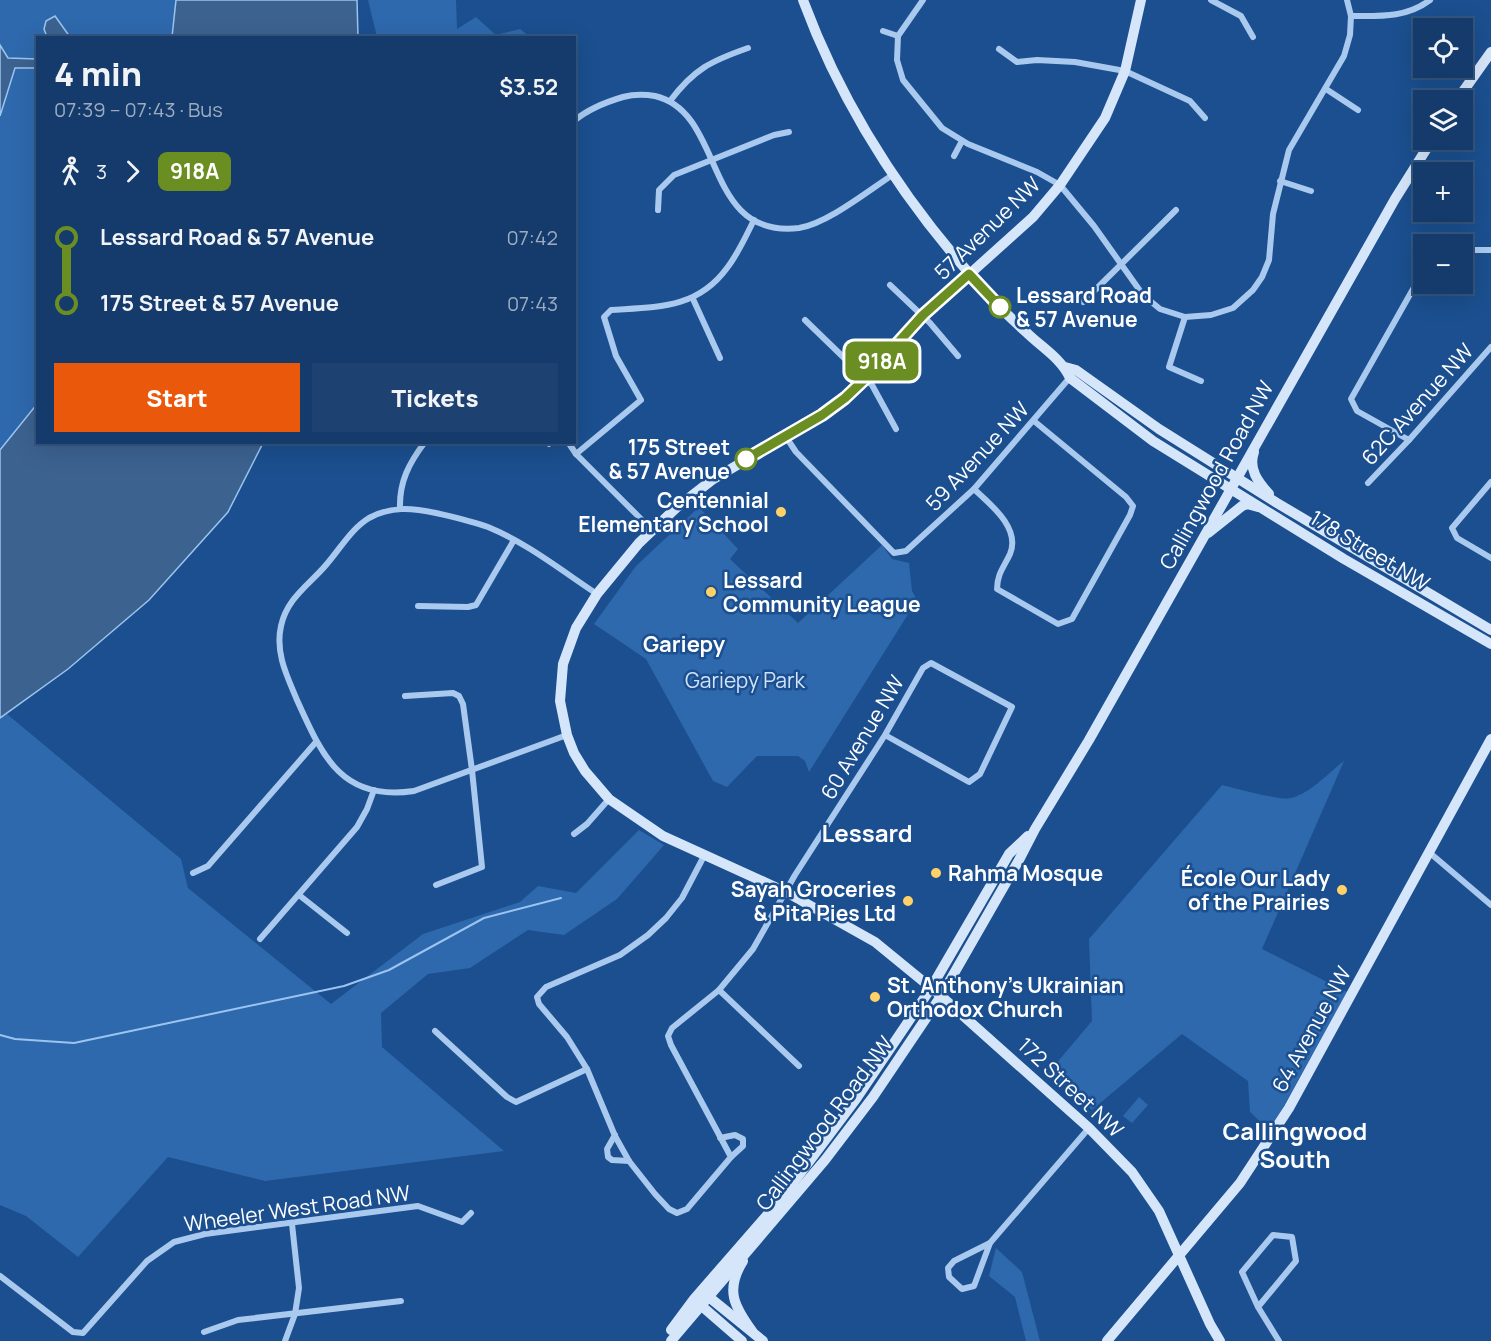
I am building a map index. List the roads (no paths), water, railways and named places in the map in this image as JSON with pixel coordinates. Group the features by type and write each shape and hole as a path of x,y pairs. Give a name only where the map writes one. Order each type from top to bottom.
{"main road":[{"path":"803,0 846,95 924,218 969,274 1027,334 1073,374"},
{"name":"57 Avenue NW","path":"568,647 585,611 597,594 652,530 712,480 833,407 866,378 923,315 1033,217 1060,185 1105,118 1125,71 1141,0"},
{"path":"1464,90 1491,52"},
{"name":"Callingwood Road NW","path":"701,1298 755,1244 825,1160 873,1097 941,996 1035,829 1089,741 1395,199 1426,150"},
{"name":"178 Street NW","path":"1073,374 1277,503 1491,630"},
{"name":"178 Street NW","path":"1073,374 1129,425 1344,559 1491,644"},
{"path":"1260,436 1252,458 1253,472 1262,487 1277,503"},
{"path":"1203,537 1242,506 1247,504 1267,510"},
{"name":"172 Street NW","path":"568,647 560,681 560,700 567,735 579,762 609,799 653,830 704,856 786,891 875,942 941,996 1089,1128 1131,1172 1159,1211 1210,1324 1220,1341"},
{"name":"64 Avenue NW","path":"1107,1341 1240,1183 1289,1108 1491,739"},
{"name":"Callingwood Road NW","path":"701,1298 781,1199 856,1099 931,988 1009,854 1035,829"},
{"path":"752,1331 737,1310 733,1293 734,1279 741,1263 755,1244"},
{"path":"701,1298 752,1331 763,1341"},
{"path":"664,1341 701,1298"},
{"path":"671,1341 701,1298"},
{"path":"701,1298 742,1341"}],"street":[{"path":"923,0 898,36 897,60 903,80 942,128 962,141 1037,172 1060,185 1123,265 1143,295 1160,309 1185,317 1211,315 1233,308 1254,290 1262,277 1269,260 1273,214 1290,150 1344,56 1350,35 1351,16 1347,0"},
{"path":"1211,0 1241,16 1253,37"},
{"path":"1351,16 1393,16 1410,12 1430,0"},
{"path":"883,31 898,36"},
{"path":"670,101 689,78 707,64 748,48"},
{"path":"999,49 1017,62 1037,60 1075,62 1125,71 1190,101 1205,118"},
{"path":"1326,89 1358,110"},
{"path":"576,120 594,108 627,96 645,94 670,101 694,125 730,199 754,220 768,225 798,228 815,224 894,174"},
{"path":"658,210 658,194 668,179 774,135 789,132"},
{"path":"954,156 962,141"},
{"path":"1280,182 1311,191"},
{"path":"1083,302 1123,265 1176,210"},
{"path":"576,454 641,400 616,356 604,317 611,310 668,306 693,299 711,288 728,267 754,220"},
{"path":"1473,250 1491,250"},
{"path":"890,285 923,315 958,356"},
{"path":"1409,440 1357,411 1351,399 1413,289"},
{"path":"693,299 720,358"},
{"path":"1185,317 1169,367 1201,381"},
{"path":"805,320 866,378 876,391 896,429"},
{"name":"62C Avenue NW","path":"1368,483 1491,347"},
{"name":"59 Avenue NW","path":"786,437 794,449 894,553 906,551 974,489 1073,374"},
{"path":"974,489 1000,513 1011,536 1011,552 997,578 998,589 1058,624 1072,619 1133,506 1126,497 1034,422"},
{"path":"400,508 400,493 405,472 423,444"},
{"path":"568,444 652,530"},
{"path":"1491,482 1452,528 1457,538 1491,558"},
{"path":"567,735 414,791 396,793 374,790 353,782 340,773 323,754 283,668 279,638 284,617 298,592 324,568 357,528 376,515 400,508 416,509 472,522 514,540 597,594"},
{"path":"418,606 468,607 476,604 514,540"},
{"name":"60 Avenue NW","path":"720,1138 671,1045 668,1036 672,1028 719,990 753,949 786,891 885,735 922,668 931,663 1012,707 980,774 969,782 885,735"},
{"path":"405,696 453,693 459,696 463,704 482,867 436,885"},
{"path":"193,873 208,866 316,742"},
{"path":"260,939 357,827 374,790"},
{"path":"574,834 587,824 609,799"},
{"path":"1430,853 1491,905"},
{"path":"704,856 682,898 648,935 620,955 550,985 537,997 539,1004 567,1037 587,1069 628,1161 669,1209 677,1213 687,1209 742,1146 743,1139 735,1135 720,1138 731,1157"},
{"path":"299,895 347,933"},
{"path":"719,990 799,1066"},
{"path":"435,1031 514,1101 522,1101 587,1069"},
{"path":"990,1243 954,1261 948,1268 949,1277 962,1289 974,1286 990,1243 1089,1128"},
{"path":"615,1135 606,1154 612,1160 628,1161"},
{"name":"Wheeler West Road NW","path":"0,1276 73,1332 83,1333 147,1261 174,1242 205,1234 418,1206 462,1222 471,1212"},
{"path":"285,1341 295,1314 299,1288 292,1224"},
{"path":"1258,1307 1296,1261 1292,1237 1273,1235 1242,1272 1258,1307 1279,1341"},
{"path":"204,1332 238,1320 401,1301"}],"waterway":[{"path":"0,1035 15,1039 74,1043 344,986 389,970 484,918 561,898"}],"place":[{"name":"Lessard Road & 57 Avenue","path":"1000,307"},
{"name":"175 Street & 57 Avenue","path":"746,459"},
{"name":"Centennial Elementary School","path":"781,512"},
{"name":"Lessard Community League","path":"711,592"},
{"name":"Rahma Mosque","path":"936,873"},
{"name":"École Our Lady of the Prairies","path":"1342,890"},
{"name":"Sayah Groceries & Pita Pies Ltd","path":"908,901"},
{"name":"St. Anthony's Ukrainian Orthodox Church","path":"875,997"}],"district":[{"name":"Gariepy","path":"684,644"},
{"name":"Lessard","path":"867,832"},
{"name":"Callingwood South","path":"1295,1144"}],"park label":[{"name":"Gariepy Park","path":"745,680"}]}
